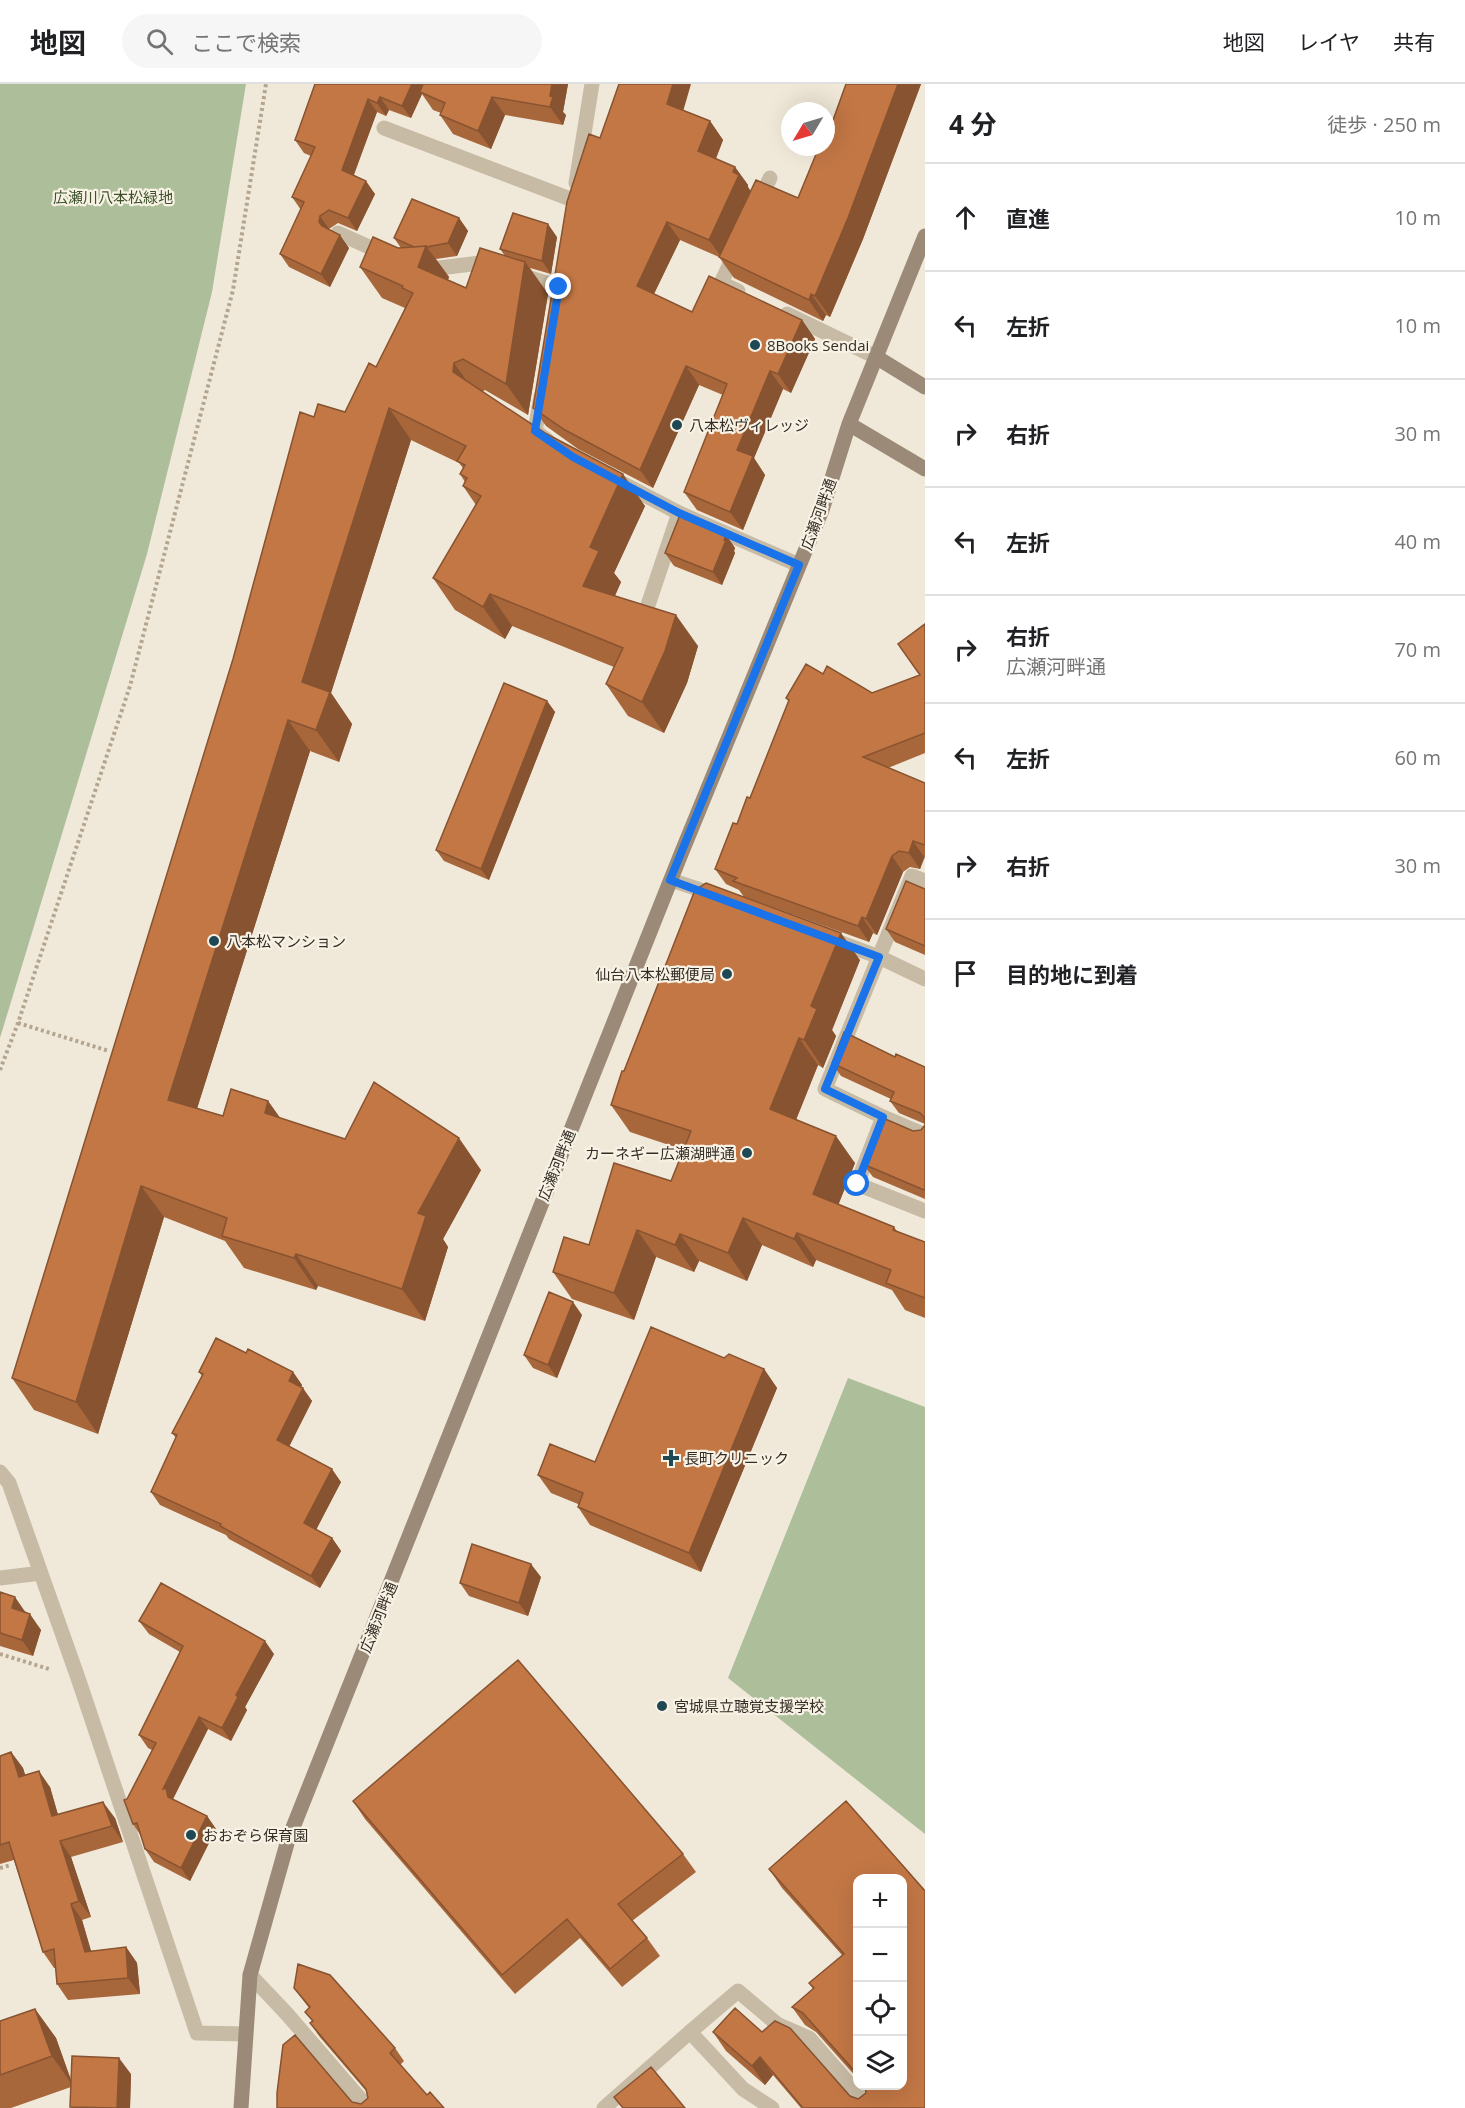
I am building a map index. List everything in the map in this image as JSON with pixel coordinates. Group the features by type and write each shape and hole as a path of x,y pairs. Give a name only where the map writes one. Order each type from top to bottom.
{"street":[{"path":"384,128 572,206 592,84"},
{"path":"750,220 770,178"},
{"path":"338,233 424,270 480,263 559,287"},
{"name":"広瀬河畔通","path":"242,2108 249,1975 288,1840 670,880 822,510 849,424 925,236"},
{"path":"741,241 721,283 752,298"},
{"path":"773,308 876,357 925,387"},
{"path":"544,376 530,428 563,451"},
{"path":"849,424 925,469"},
{"path":"604,474 679,513 799,565"},
{"path":"643,620 679,513"},
{"path":"925,881 912,876 825,1089 925,1136"},
{"path":"670,880 732,901"},
{"path":"816,933 879,957 925,979"},
{"path":"883,1117 857,1184 925,1211"},
{"path":"0,1472 9,1483 78,1678 197,2033 245,2034"},
{"path":"0,1578 41,1573"},
{"path":"249,1975 287,2014 368,2108"},
{"path":"604,2108 738,1991 777,2024 809,2038 870,2108"},
{"path":"690,2032 743,2089 772,2108"}],"path":[{"path":"0,1070 18,1023 136,663 232,290 266,84"},
{"path":"18,1023 110,1051"},
{"path":"0,1654 78,1678"},
{"path":"0,1868 11,1865"}],"green space":[{"name":"広瀬川八本松緑地","path":"0,84 246,84 212,292 147,554 0,1038"},
{"path":"848,1378 925,1407 925,1834 728,1678"}],"building":[{"path":"315,84 412,84 402,106 380,97 377,103 368,99 342,170 366,181 348,218 329,210 320,216 319,222 322,226 340,235 321,274 280,254 304,202 292,197 315,147 295,140"},
{"path":"423,84 552,84 550,96 553,97 550,107 492,97 478,131 440,115 445,103 420,92"},
{"path":"619,84 673,84 667,104 710,121 698,151 735,167 733,172 739,175 709,240 667,222 637,286 692,312 709,276 802,320 778,374 770,371 737,450 753,456 730,512 684,492 727,384 686,366 640,470 565,430 533,408 567,202 589,134 600,138"},
{"path":"846,84 898,84 848,218 815,296 811,294 809,300 719,257 756,180 798,198 815,156 835,156 835,115"},
{"path":"412,199 459,218 448,243 414,247 394,238"},
{"path":"513,213 548,224 542,261 500,249"},
{"path":"373,237 398,248 426,246 418,267 466,288 480,248 525,262 506,384 463,359 454,363 453,372 545,433 623,474 590,547 599,551 583,586 676,615 665,651 642,702 606,684 623,648 490,594 483,607 433,578 481,496 463,486 467,478 460,474 465,465 457,461 466,446 389,408 302,682 330,692 316,730 288,720 168,1100 223,1116 231,1089 268,1101 265,1113 345,1139 374,1082 459,1138 418,1213 426,1216 402,1289 296,1254 294,1258 222,1236 227,1218 141,1186 76,1402 12,1378 233,659 300,412 314,417 318,404 345,412 369,363 376,367 413,293 402,288 403,286 360,267"},
{"path":"680,515 726,535 713,572 665,553"},
{"path":"925,624 925,733 863,757 925,783 925,845 913,841 909,853 899,851 892,856 866,919 862,917 858,926 733,881 737,878 715,869 733,823 737,824 747,797 750,798 789,700 786,698 806,664 823,674 827,666 872,693 920,675 898,644"},
{"path":"504,683 547,701 481,869 436,850"},
{"path":"906,881 925,889 925,946 886,929"},
{"path":"706,883 841,933 811,1006 817,1009 804,1040 799,1038 770,1109 836,1136 813,1194 925,1242 925,1298 886,1283 891,1270 797,1233 794,1239 743,1218 728,1253 680,1234 675,1245 637,1230 614,1293 553,1272 564,1237 589,1245 614,1163 671,1181 691,1131 611,1105 622,1071 624,1071 695,890"},
{"path":"844,1032 895,1057 896,1054 925,1067 925,1125 924,1117 920,1113 890,1101 894,1092 832,1063"},
{"path":"883,1118 913,1131 921,1130 925,1125 924,1190 863,1164"},
{"path":"549,1292 573,1302 548,1365 524,1355"},
{"name":"長町クリニック","path":"651,1327 724,1358 729,1354 764,1369 689,1553 578,1507 583,1493 538,1475 550,1444 595,1462"},
{"path":"216,1338 246,1353 248,1349 293,1372 289,1381 303,1388 277,1440 332,1469 304,1523 332,1538 311,1576 220,1526 221,1524 151,1492 177,1435 172,1433 203,1374 199,1372"},
{"path":"472,1544 531,1564 519,1603 460,1583"},
{"path":"161,1583 265,1641 236,1695 238,1697 222,1728 199,1717 163,1789 166,1788 168,1797 207,1816 181,1868 145,1849 137,1823 133,1824 124,1800 127,1799 156,1743 139,1735 183,1646 139,1621"},
{"path":"0,1592 15,1597 12,1608 30,1614 22,1640 0,1633"},
{"path":"518,1660 683,1854 618,1904 647,1938 610,1969 567,1919 502,1975 353,1801"},
{"path":"11,1752 19,1777 39,1771 52,1816 103,1802 112,1826 60,1841 79,1901 71,1904 85,1952 126,1947 128,1978 57,1984 54,1949 43,1952 9,1842 0,1845 0,1756"},
{"path":"846,1801 925,1891 925,2108 803,2108 760,2057 752,2066 713,2032 735,2008 762,2032 775,2021 790,2028 850,2096 858,2099 866,2093 866,2090 907,2090 907,1874 853,1874 853,2069 803,2013 792,2007 814,1988 809,1983 844,1954 769,1869"},
{"path":"298,1964 330,1975 395,2048 390,2053 427,2095 430,2092 444,2108 277,2108 283,2045 295,2035 352,2102 361,2104 368,2098 366,2089 310,2023 313,2021 305,2012 310,2007 294,1988"},
{"path":"35,2009 52,2056 0,2075 0,2021"},
{"path":"72,2056 119,2058 117,2108 70,2107"},
{"path":"651,2067 685,2108 623,2108 614,2097"}],"place":[{"name":"8Books Sendai","path":"755,345"},
{"name":"八本松ヴィレッジ","path":"677,425"},
{"name":"八本松マンション","path":"214,941"},
{"name":"仙台八本松郵便局","path":"727,974"},
{"name":"カーネギー広瀬湖畔通","path":"747,1153"},
{"name":"長町クリニック","path":"671,1458"},
{"name":"宮城県立聴覚支援学校","path":"662,1706"},
{"name":"おおぞら保育園","path":"191,1835"}],"route":[{"path":"559,287 535,431 573,457 679,513 799,565 670,880 711,893 879,957 825,1089 883,1117 857,1184"}]}
